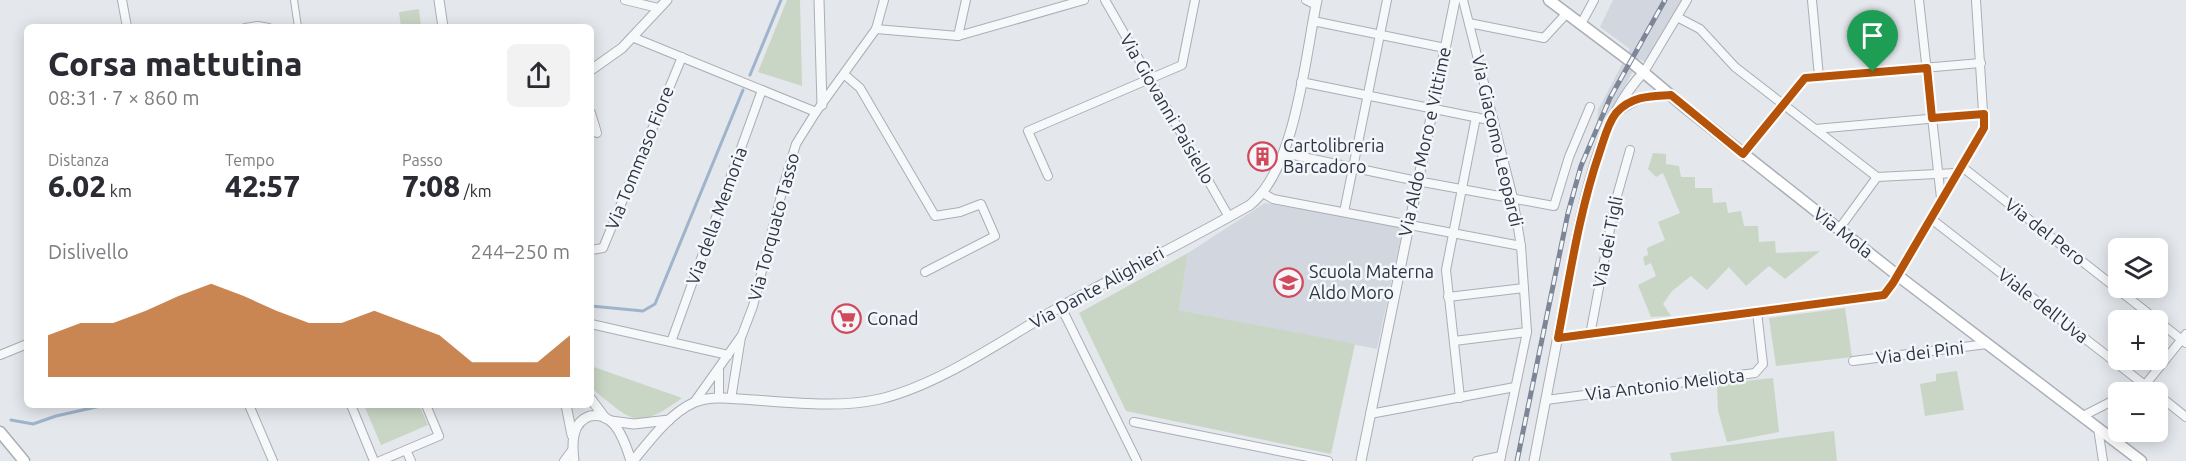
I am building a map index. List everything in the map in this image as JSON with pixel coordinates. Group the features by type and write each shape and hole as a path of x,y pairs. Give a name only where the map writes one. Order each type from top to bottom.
{"main road":[{"name":"Via Mola","path":"1549,0 1644,72 1743,154 1897,275 2141,461"},
{"path":"0,432 24,461"}],"street":[{"path":"122,0 126,24"},
{"path":"294,0 298,24"},
{"path":"439,0 443,24"},
{"path":"625,0 645,2 658,8"},
{"path":"594,68 622,48 667,0"},
{"path":"632,36 762,90 819,108 819,0"},
{"name":"Via Torquato Tasso","path":"694,402 719,370 741,335 753,306 796,144 876,29 884,0"},
{"path":"958,36 966,0"},
{"path":"876,29 958,36 1084,0"},
{"name":"Via Giovanni Paisiello","path":"1105,0 1230,217"},
{"path":"1048,176 1028,131 1182,65 1195,0"},
{"path":"1306,0 1317,2"},
{"path":"1344,212 1387,0"},
{"name":"Via Aldo Moro e Vittime","path":"1361,461 1455,0"},
{"name":"Via Giacomo Leopardi","path":"1463,0 1513,198 1521,246 1527,332 1501,458"},
{"path":"1581,24 1594,0"},
{"path":"1534,461 1585,199 1606,133 1623,98 1644,72 1687,0"},
{"path":"1812,0 1819,77"},
{"path":"1919,0 1941,198"},
{"path":"1558,338 1884,295 1984,128 1976,0"},
{"name":"Via Dante Alighieri","path":"694,402 719,398 788,403 840,403 892,396 949,371 1061,307 1250,205 1263,193 1284,153 1317,2"},
{"path":"1468,23 1544,38 1567,13"},
{"path":"1677,17 1700,29 1735,67 1877,177 1939,174 1959,169"},
{"path":"1313,21 1445,48"},
{"name":"Via Tommaso Fiore","path":"594,250 603,248 682,57"},
{"path":"1743,154 1805,78 1981,63"},
{"path":"845,75 860,88 935,216 960,212 981,204 995,236 925,272"},
{"path":"1301,82 1494,121"},
{"name":"Via della Memoria","path":"671,342 762,90"},
{"path":"1616,114 1635,99 1645,96 1671,95"},
{"path":"1284,153 1417,181 1554,206 1569,157 1590,106"},
{"path":"1815,129 1984,114"},
{"path":"1460,399 1446,270 1476,117"},
{"path":"594,123 597,133"},
{"name":"Via dei Tigli","path":"1590,334 1615,204 1630,150"},
{"name":"Via del Pero","path":"1959,169 2184,339"},
{"path":"1839,229 1877,177"},
{"path":"1263,193 1273,199 1521,246"},
{"name":"Viale dell'Uva","path":"1930,218 2141,382"},
{"path":"1448,297 1524,288"},
{"path":"1061,307 1137,461"},
{"name":"Via Antonio Meliota","path":"1546,400 1755,374 1763,364 1757,312"},
{"path":"594,325 728,355"},
{"path":"1454,341 1527,332"},
{"name":"Via Torquato Tasso","path":"731,399 741,335"},
{"path":"2148,382 2184,339"},
{"name":"Via dei Pini","path":"1853,362 1988,344"},
{"path":"0,355 24,345"},
{"path":"719,370 719,398"},
{"path":"1370,414 1515,387"},
{"path":"594,403 622,438 632,461 669,420 694,402"},
{"path":"2083,416 2108,403"},
{"name":"Viale dell'Uva","path":"2168,403 2186,417"},
{"path":"250,408 273,461"},
{"path":"352,408 374,461"},
{"path":"380,461 439,436 427,408"},
{"path":"567,408 574,461"},
{"path":"564,461 573,445 575,429 588,417 597,416 634,424 669,420"},
{"path":"1134,422 1328,461"},
{"path":"2097,426 2103,461"},
{"path":"406,450 411,461"},
{"path":"1477,461 1501,458"}],"shaded area":[{"path":"1613,0 1682,0 1651,55 1645,62 1639,59 1611,113 1597,123 1598,110 1630,49 1600,27"},
{"name":"Scuola Materna Aldo Moro","path":"1265,203 1403,227 1377,349 1179,310 1188,253"}],"green space":[{"path":"787,0 800,0 802,86 758,72"},
{"path":"419,9 421,24 401,24 399,12"},
{"path":"1653,153 1666,154 1666,164 1679,166 1681,177 1695,177 1695,188 1712,188 1713,203 1726,202 1728,213 1741,211 1744,226 1758,226 1759,242 1775,241 1776,253 1820,251 1785,279 1769,266 1746,286 1729,267 1707,290 1691,276 1672,291 1663,304 1671,316 1651,317 1638,285 1656,276 1651,263 1645,266 1643,257 1648,255 1647,248 1665,240 1658,222 1680,213 1663,173 1656,177 1648,169"},
{"path":"1188,253 1179,310 1355,344 1331,454 1126,411 1079,313"},
{"path":"1845,308 1852,357 1776,366 1769,318"},
{"path":"594,367 682,398 666,409 644,418 626,415 594,390"},
{"path":"1957,371 1964,410 1925,416 1920,384 1936,381 1936,374"},
{"path":"1773,378 1779,432 1727,442 1718,411 1717,384"},
{"path":"365,408 420,408 428,425 381,445"},
{"path":"1834,431 1837,461 1672,461 1670,453"}],"waterway":[{"path":"750,75 781,0"},
{"path":"594,306 643,311 655,304 743,90"},
{"path":"11,420 33,424 92,408"}],"railway":[{"path":"1517,461 1568,213 1581,166 1610,98 1665,0"}],"place":[{"name":"Cartolibreria Barcadoro","path":"1262,156"},
{"name":"Scuola Materna Aldo Moro","path":"1288,282"},
{"name":"Conad","path":"846,319"}],"route":[{"path":"1927,68 1932,118 1984,114 1984,128 1884,295 1558,338 1583,207 1592,175 1606,133 1616,114 1626,105 1645,96 1671,95 1743,154 1805,78 1873,72 1927,68"}]}
